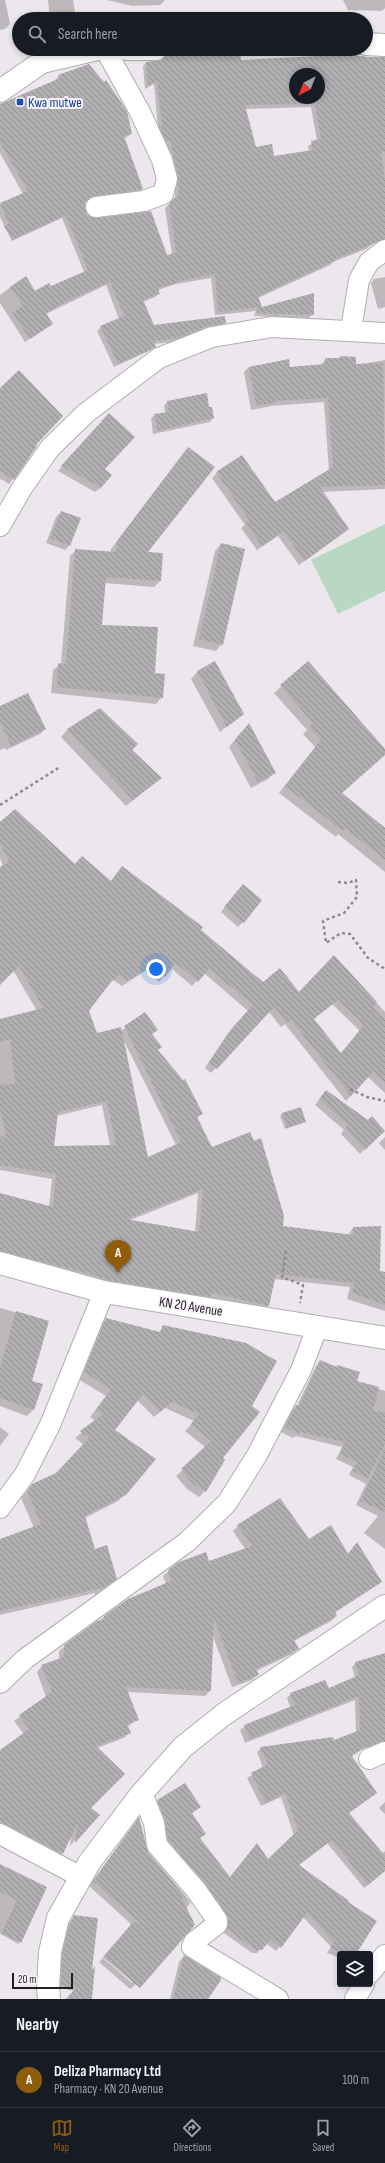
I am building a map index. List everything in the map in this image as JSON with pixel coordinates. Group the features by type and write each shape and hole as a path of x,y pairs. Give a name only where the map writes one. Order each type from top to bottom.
{"street":[{"path":"373,44 385,45"},
{"path":"0,91 42,62 67,56"},
{"path":"96,207 144,201 163,194 167,179 162,160 140,112 109,56"},
{"path":"352,330 359,280 369,262 385,250"},
{"path":"0,526 22,488 50,448 86,413 159,358 212,337 272,327 352,330 385,333"},
{"name":"KN 20 Avenue","path":"0,1263 104,1292 385,1338"},
{"path":"0,1508 25,1474 50,1425 104,1292"},
{"path":"0,1683 25,1660 186,1542 227,1503 257,1455 301,1370 307,1325"},
{"path":"49,1999 48,1987 50,1952 58,1918 89,1863 142,1793 183,1747 223,1715 385,1606"},
{"path":"142,1793 154,1823 158,1845 196,1890 217,1920 217,1924 194,1942 192,1947 278,1999"},
{"path":"0,1834 44,1855 81,1877"},
{"path":"373,1969 385,1954"},
{"path":"356,1999 362,1987"}],"path":[{"path":"0,805 60,767"},
{"path":"338,882 348,883 356,880 357,897 344,913 323,921 326,943 340,933 350,934 368,958 385,969"},
{"path":"350,1088 368,1097 385,1101"},
{"path":"286,1251 282,1277 303,1285 307,1325"}],"green space":[{"path":"385,524 385,591 338,614 311,560"}],"building":[{"path":"165,56 241,56 241,60 318,56 385,57 385,152 381,152 385,180 385,239 335,259 335,261 258,296 262,307 314,293 314,315 257,313 257,308 261,307 218,312 215,274 179,281 158,288 160,294 143,300 154,325 225,316 226,323 208,326 177,338 154,341 156,347 118,364 100,326 124,316 110,282 71,299 46,313 53,324 30,339 12,313 23,306 10,287 26,276 35,291 49,283 51,286 88,270 66,215 12,240 4,226 9,224 0,203 28,191 0,142 0,104 60,78 58,75 89,64 104,82 106,80 127,111 132,134 124,136 143,189 89,198 85,203 87,214 91,217 97,218 151,211 167,255 176,253 169,204 174,198 179,196 178,176 170,141 166,141 159,126 162,126 157,81 148,86 146,62 162,60","holes":["315,104 321,139 311,141 313,150 274,156 272,144 256,147 245,105"]},
{"path":"340,356 356,357 356,364 383,363 385,485 320,487 349,529 305,561 283,531 262,546 246,523 249,520 216,472 242,455 275,502 333,467 328,398 275,401 276,403 256,405 249,367 289,359 290,367 325,364 325,358 340,358"},
{"path":"19,370 63,416 36,445 37,446 14,480 0,471 0,388"},
{"path":"207,393 209,407 212,407 214,418 157,431 154,414 169,412 167,401"},
{"path":"109,413 135,437 105,469 112,475 100,489 95,484 61,466"},
{"path":"188,447 215,467 148,552 163,553 161,581 106,577 102,625 158,627 155,673 165,674 163,698 57,687 58,663 66,664 75,549 116,552 117,541"},
{"path":"61,511 81,518 70,546 50,538"},
{"path":"221,543 245,549 223,645 199,639"},
{"path":"215,661 244,714 227,727 197,671"},
{"path":"308,661 385,749 385,755 342,793 385,828 385,860 345,828 343,831 285,786 321,740 309,727 313,723 280,685"},
{"path":"28,693 46,729 11,746 0,722 0,706"},
{"path":"100,708 138,744 132,750 162,778 133,800 67,729"},
{"path":"249,723 276,773 258,782 235,740"},
{"path":"15,809 75,864 82,856 111,881 122,866 203,927 201,930 263,982 280,968 299,992 334,955 377,1002 373,1007 385,1020 385,1083 373,1072 351,1096 291,1020 287,1023 274,1007 217,1069 209,1062 233,1027 253,1005 209,969 198,982 176,963 165,977 151,967 127,981 118,975 114,981 112,980 89,1011 97,1033 121,1027 148,1157 181,1142 124,1026 145,1012 158,1030 152,1034 162,1047 158,1050 183,1080 185,1079 203,1114 197,1117 212,1147 250,1132 254,1141 261,1138 284,1216 283,1226 353,1235 353,1227 381,1226 380,1271 385,1272 385,1305 352,1293 354,1283 276,1274 269,1306 212,1293 211,1297 107,1280 90,1274 0,1251 0,1193 53,1207 56,1174 0,1165 0,1136 7,1138 0,1109 0,1085 15,1084 10,1039 0,1042 0,1019 43,1008 19,966 0,985 0,867 9,862 0,843 0,822","holes":["338,1000 364,1025 341,1053 314,1019","107,1101 116,1145 54,1146 58,1112","203,1189 199,1232 126,1219"]},
{"path":"243,884 262,900 244,923 224,907"},
{"path":"326,1090 368,1120 372,1116 385,1131 365,1150 345,1128 348,1125 319,1099"},
{"path":"301,1107 306,1122 287,1128 282,1113"},
{"path":"16,1311 49,1321 32,1381 43,1384 34,1410 0,1398 0,1368"},
{"path":"106,1318 160,1332 163,1325 246,1343 277,1361 252,1406 260,1412 223,1458 225,1460 206,1492 193,1484 181,1469 211,1441 191,1424 199,1414 172,1402 160,1412 143,1394 115,1430 156,1459 126,1495 85,1516 95,1549 107,1545 117,1579 101,1590 101,1588 0,1611 0,1539 41,1524 27,1491 32,1484 56,1473 89,1438 80,1431 102,1415 96,1410 111,1389 84,1372"},
{"path":"320,1360 337,1367 337,1365 360,1372 357,1381 379,1387 373,1411 385,1412 385,1444 368,1478 352,1471 357,1462 340,1454 345,1442 300,1432 299,1434 285,1427 296,1405 299,1406"},
{"path":"385,1447 385,1512 360,1501"},
{"path":"280,1498 309,1539 331,1525 348,1554 357,1542 382,1582 335,1612 337,1616 294,1640 299,1649 256,1669 259,1675 238,1683 214,1619 211,1691 126,1687 139,1720 127,1724 131,1733 96,1746 125,1774 91,1808 100,1815 75,1843 77,1824 63,1854 0,1821 0,1750 29,1729 19,1715 52,1692 41,1665 64,1657 64,1645 97,1621 104,1620 104,1616 128,1599 171,1581 168,1570 179,1562 206,1552 209,1561 252,1546 237,1525"},
{"path":"385,1653 385,1741 364,1748 352,1756 377,1793 349,1813 385,1856 385,1871 368,1885 332,1840 299,1865 349,1901 348,1902 377,1921 358,1951 337,1951 330,1948 334,1942 307,1913 281,1948 271,1939 262,1950 256,1950 227,1929 228,1920 226,1913 205,1883 168,1840 165,1819 157,1800 185,1783 201,1807 192,1813 206,1834 200,1838 230,1877 257,1843 268,1859 298,1830 285,1793 266,1803 251,1773 268,1764 260,1747 333,1737 334,1740 360,1730 359,1696 250,1739 244,1725 295,1705 290,1693 325,1680 329,1688 359,1675 355,1662"},
{"path":"139,1817 148,1852 192,1904 181,1896 195,1925 140,1988 103,1957 133,1922 140,1923 93,1881"},
{"path":"0,1864 47,1887 21,1943 1,1934 17,1900 0,1892"},
{"path":"74,1915 98,1918 92,1970 95,1966 92,1999 66,1999 76,1988 61,1986 62,1954 70,1923"},
{"path":"184,1955 220,1977 221,1980 208,1999 173,1999"}],"place":[{"name":"Kwa mutwe","path":"20,102"},
{"name":"Deliza Pharmacy Ltd","path":"118,1273"}]}
